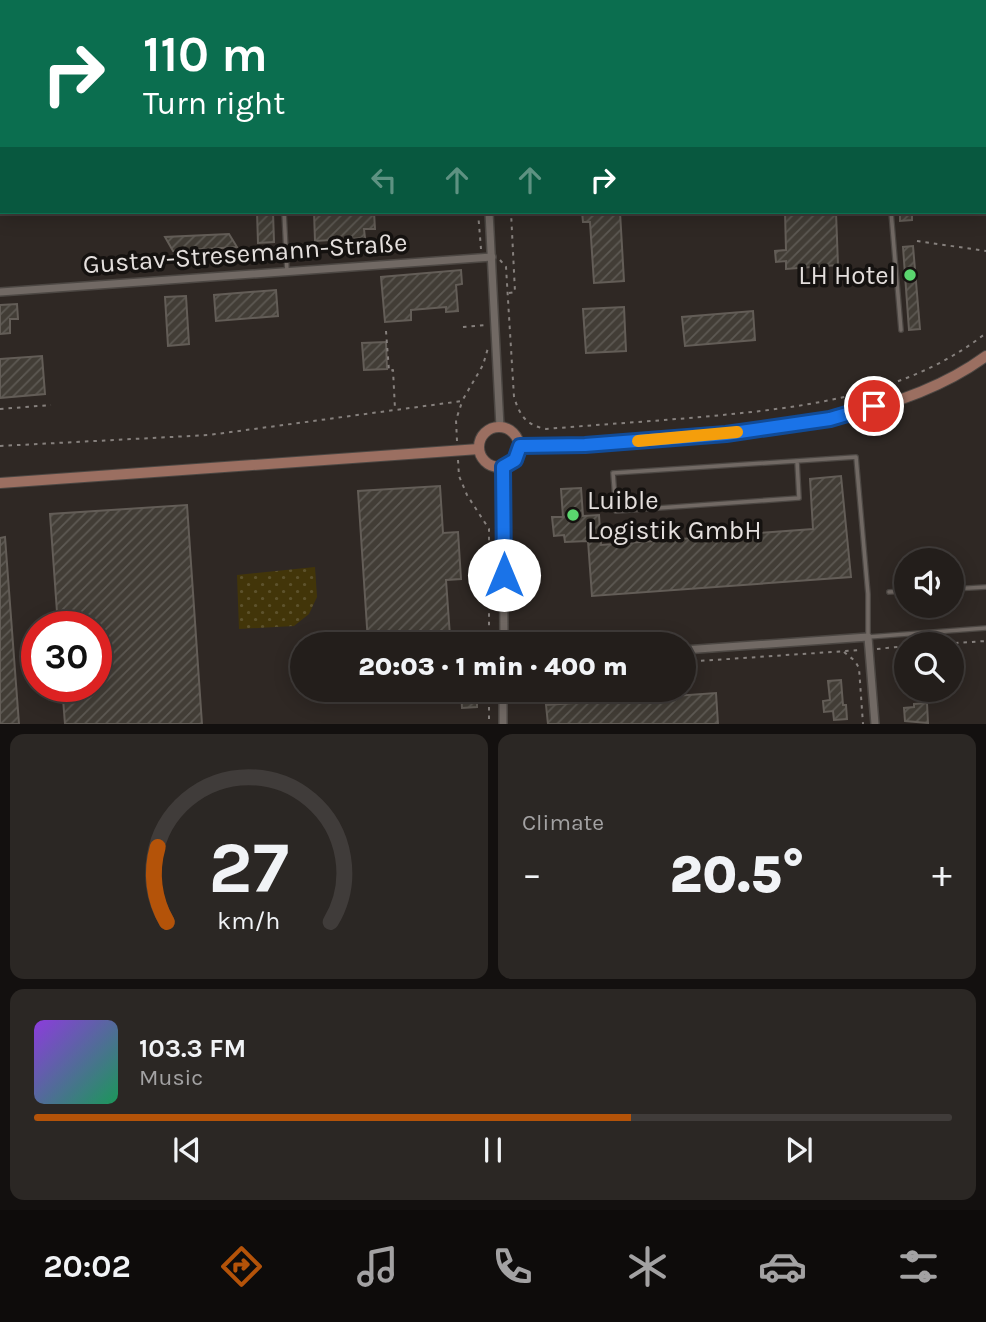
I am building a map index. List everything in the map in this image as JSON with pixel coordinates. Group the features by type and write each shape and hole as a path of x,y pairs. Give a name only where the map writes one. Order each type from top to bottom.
{"main road":[{"path":"520,446 585,445 726,434 830,419 919,393 969,368 986,356"},
{"path":"500,428 513,433 520,446 515,460 503,467 487,463 480,449 483,436 500,428"},
{"path":"0,483 480,449"}],"street":[{"path":"489,214 500,428"},
{"name":"Gustav-Stresemann-Straße","path":"0,292 492,257"},
{"path":"503,467 504,632"},
{"path":"696,649 868,637 875,723"},
{"path":"503,702 503,723"}],"lane":[{"path":"284,214 287,271"},
{"path":"891,214 901,330"},
{"path":"797,461 799,498 616,510 613,473 856,457 868,594 868,637 986,628"},
{"path":"964,588 986,587"},
{"path":"889,593 894,593"}],"path":[{"path":"508,293 515,292 511,214"},
{"path":"917,241 986,251"},
{"path":"492,257 499,259 506,267 514,397 519,413 531,425 547,429 768,411 856,395 915,376 970,346 986,333"},
{"path":"463,327 489,325"},
{"path":"386,331 388,371 393,370 395,410"},
{"path":"457,442 456,420 462,401 483,365 490,334 496,332"},
{"path":"0,446 209,435 462,401"},
{"path":"0,409 51,405"},
{"path":"458,458 459,477 489,529 489,632"},
{"path":"964,642 986,641"},
{"path":"696,661 894,647"},
{"path":"844,651 859,668 863,723"},
{"path":"489,702 489,723"}],"shaded area":[{"path":"315,567 317,597 309,614 294,626 239,629 237,575"}],"building":[{"path":"257,214 273,214 274,242 258,243"},
{"path":"314,214 374,214 375,229 364,229 365,238 315,241"},
{"path":"582,214 620,214 624,281 594,283 590,222 583,222"},
{"path":"785,214 836,214 838,265 786,269 786,261 776,262 775,251 786,250"},
{"path":"900,214 912,214 912,220 900,221"},
{"path":"229,234 237,247 173,251 165,237"},
{"path":"913,246 920,329 909,330 903,247"},
{"path":"461,270 462,284 456,285 458,311 446,312 446,307 411,310 411,320 385,322 381,277"},
{"path":"276,290 278,316 216,321 214,295"},
{"path":"186,296 189,344 168,346 165,297"},
{"path":"17,304 18,319 10,319 10,333 0,334 0,305"},
{"path":"624,307 626,351 586,353 583,309"},
{"path":"753,311 755,340 685,346 682,317"},
{"path":"386,342 387,369 364,370 362,343"},
{"path":"42,356 45,394 0,398 0,359"},
{"path":"841,476 851,577 592,596 588,541 565,542 564,535 554,536 552,517 563,517 561,489 581,488 583,516 599,515 601,545 813,529 810,479"},
{"path":"440,486 443,533 458,532 461,579 446,580 450,632 367,632 358,491"},
{"path":"187,505 202,724 65,724 63,702 112,702 112,611 57,611 50,514"},
{"path":"5,537 19,724 0,724 0,538"},
{"path":"841,680 847,719 834,720 833,711 824,712 823,701 830,700 828,681"},
{"path":"716,693 718,724 548,724 546,705 588,702 696,702 696,694"},
{"path":"462,702 477,702 477,707 462,708"},
{"path":"927,703 928,723 905,721 904,708"}],"slow traffic":[{"path":"638,441 737,432"}],"place":[{"name":"LH Hotel","path":"910,275"},
{"name":"Luible Logistik GmbH","path":"573,515"}],"route":[{"path":"504,575 503,467 515,460 520,446 585,445 726,434 830,419 874,406"}]}
